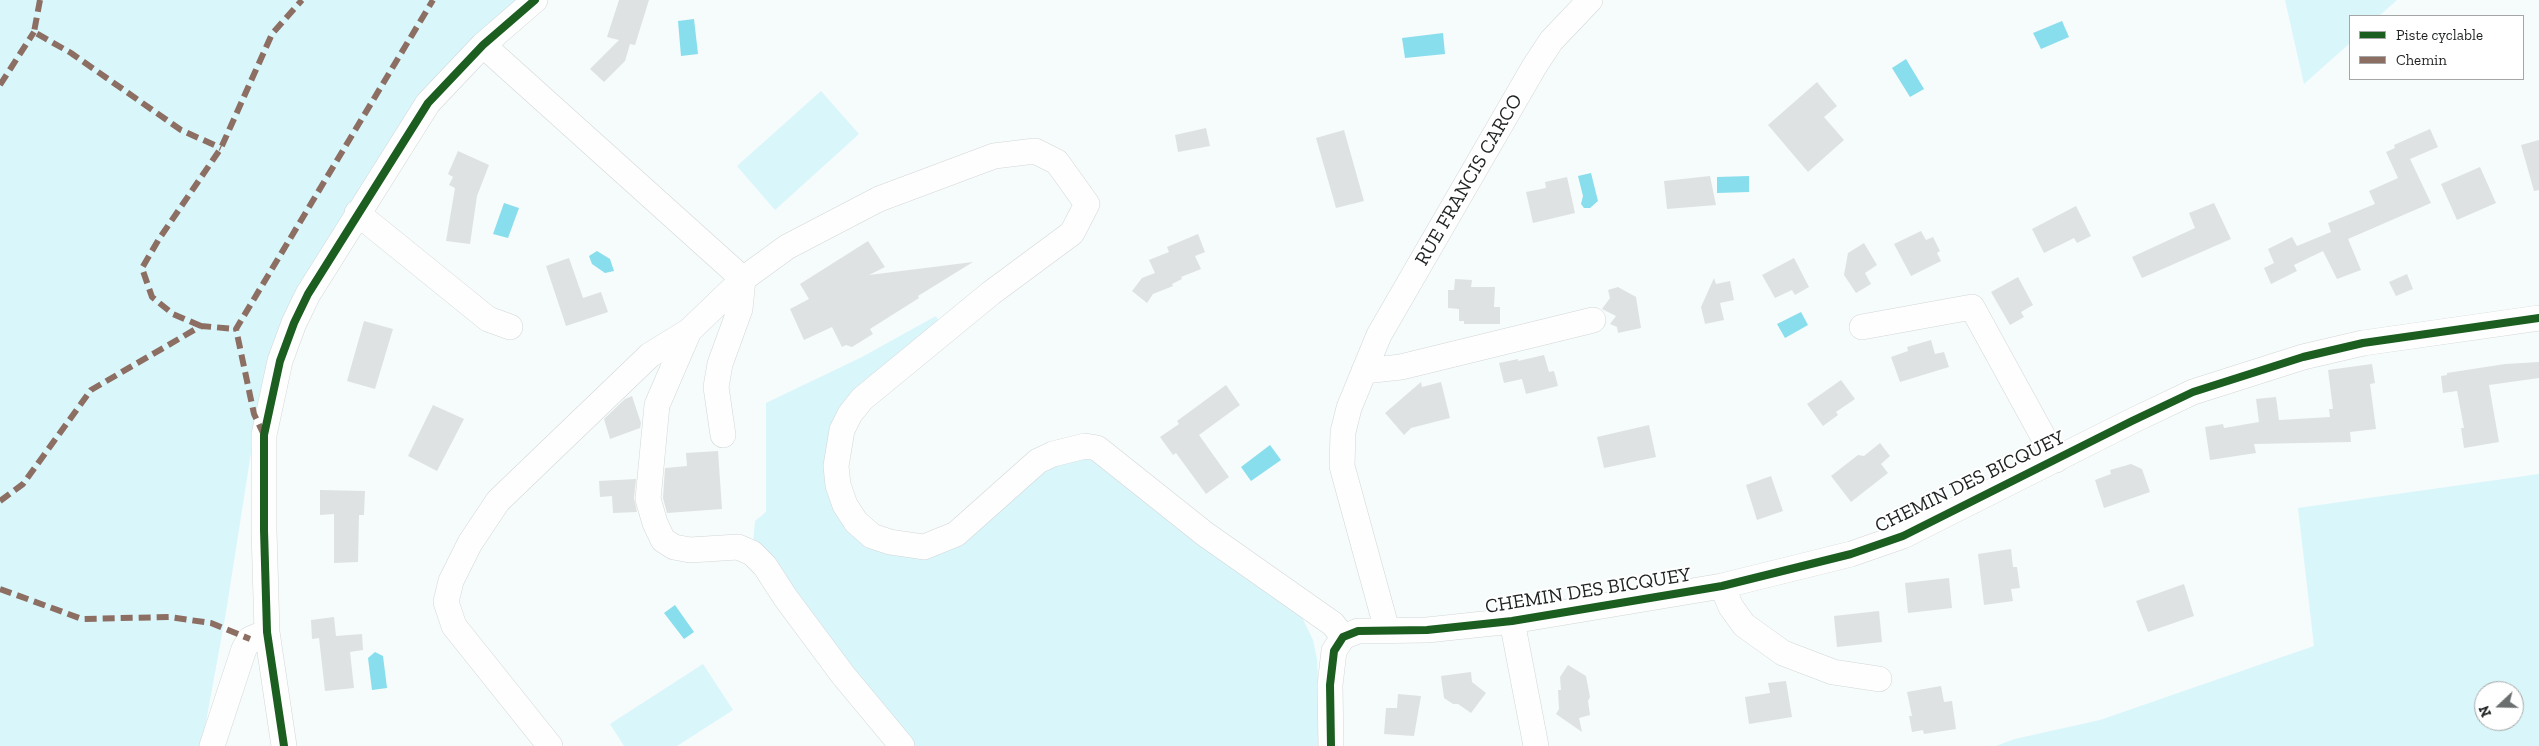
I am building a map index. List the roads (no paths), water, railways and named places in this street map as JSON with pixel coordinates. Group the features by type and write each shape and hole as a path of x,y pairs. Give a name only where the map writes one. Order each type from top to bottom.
{"street":[{"path":"284,746 267,632 264,435 272,391 294,323 308,294 428,103 483,45 535,0"},
{"name":"RUE FRANCIS CARCO","path":"1387,630 1342,466 1345,424 1349,408 1379,335 1534,67 1551,41 1590,0"},
{"path":"483,45 743,278"},
{"path":"550,746 454,626 446,602 451,581 470,543 498,501 650,355 689,331 743,278 787,247 879,198 994,156 1035,152 1057,162 1087,204 1072,233 991,293 858,404 850,414 842,430 836,466 838,485 845,505 856,522 872,536 890,542 924,547 956,534 1038,462 1053,454 1085,446 1097,448 1205,534 1333,624 1343,637 1334,651 1330,685 1331,746"},
{"path":"358,213 488,319 510,327"},
{"path":"723,435 716,388 720,364 740,309 743,278"},
{"name":"CHEMIN DES BICQUEY","path":"1862,327 1972,306 2056,460"},
{"name":"CHEMIN DES BICQUEY","path":"1343,637 1358,631 1427,630 1512,621 1722,586 1851,554 1903,536 2193,392 2303,357 2364,343 2539,318"},
{"path":"1364,371 1401,367 1593,320"},
{"path":"689,331 657,405 648,499 655,523 663,540 674,547 690,550 738,547 752,553 765,566 785,597 843,674 902,746"},
{"name":"CHEMIN DES BICQUEY","path":"1722,586 1731,607 1744,625 1783,653 1833,672 1879,679"},
{"name":"CHEMIN DES BICQUEY","path":"1512,621 1536,746"},
{"path":"212,746 244,649 250,639 267,632"}],"water":[{"path":"694,19 698,54 681,56 678,21"},
{"path":"2062,21 2069,37 2041,49 2033,33"},
{"path":"1443,33 1445,54 1405,58 1402,38"},
{"path":"1906,59 1924,89 1910,97 1892,68"},
{"path":"1591,173 1598,201 1590,208 1584,208 1581,204 1583,196 1578,176"},
{"path":"1749,176 1749,192 1717,193 1717,177"},
{"path":"504,203 519,208 508,238 493,234"},
{"path":"597,251 610,259 614,271 605,273 592,264 589,256"},
{"path":"1801,312 1808,325 1785,338 1777,324"},
{"path":"1270,445 1281,460 1251,481 1241,467"},
{"path":"675,605 694,632 684,639 664,613"},
{"path":"375,652 383,656 387,688 372,690 368,658"}]}
